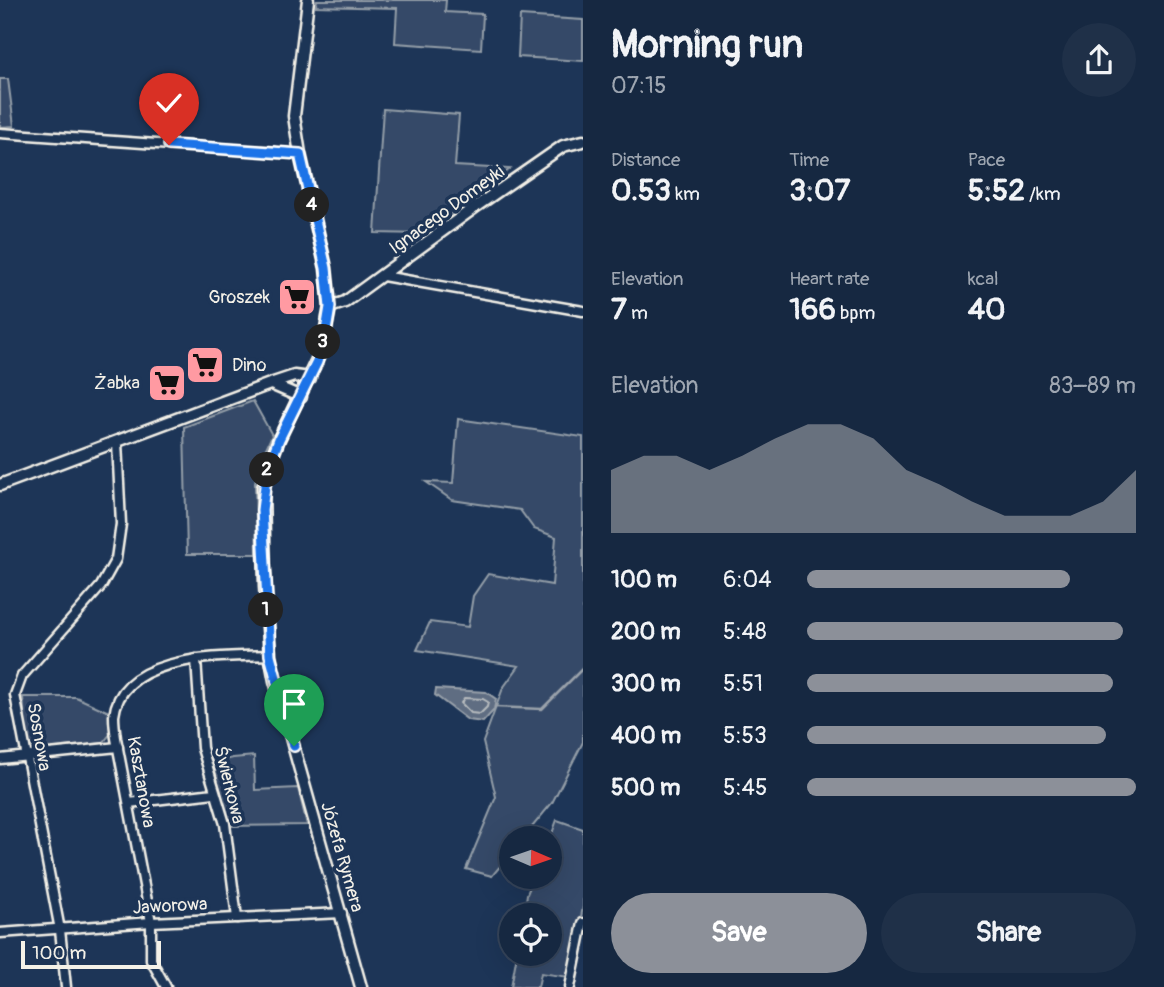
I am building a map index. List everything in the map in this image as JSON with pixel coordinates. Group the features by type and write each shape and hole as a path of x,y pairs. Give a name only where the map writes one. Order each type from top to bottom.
{"street":[{"name":"Józefa Rymera","path":"308,0 294,116 326,268 330,307 322,349 279,439 263,488 265,587 270,655 275,681 361,987"},
{"path":"0,133 300,154"},
{"name":"Ignacego Domeyki","path":"330,307 345,302 383,276 563,146 583,141"},
{"path":"383,276 583,311"},
{"path":"0,485 270,384 294,376 310,378"},
{"path":"270,384 300,397"},
{"name":"Sosnowa","path":"66,987 60,930 15,695 22,676 101,586 116,559 121,524 117,442"},
{"name":"Kasztanowa","path":"166,987 152,960 150,922 114,715 123,694 137,680 161,666 196,659 270,655"},
{"name":"Świerkowa","path":"196,659 202,748 225,824 237,918"},
{"path":"0,759 118,747"},
{"path":"129,803 215,793"},
{"name":"Jaworowa","path":"0,933 150,922 342,913"},
{"path":"570,987 583,923"}],"shaded area":[{"path":"317,0 446,0 445,12 483,14 481,49 395,43 397,8 316,6"},
{"path":"520,16 583,20 583,61 518,57"},
{"path":"0,79 8,79 14,126 0,127"},
{"path":"383,109 459,115 455,166 510,169 424,234 375,233"},
{"path":"253,401 272,435 255,482 257,554 187,554 184,427"},
{"path":"458,419 583,437 583,742 552,803 533,826 499,826 499,868 492,876 466,869 496,797 483,742 503,688 519,666 417,650 430,622 468,627 473,596 488,574 552,585 556,537 534,529 520,510 452,500 426,482 453,483"},
{"path":"23,697 76,697 111,713 111,733 103,743 37,750 31,747 26,734"},
{"path":"254,756 255,790 298,788 307,825 230,826 213,763"},
{"path":"557,820 583,829 583,907 569,977 541,973 538,987 511,987 515,966 562,966 562,903 526,903 529,889 562,889 562,826 555,826"}],"water":[{"path":"436,689 486,692 496,699 494,710 483,722 468,720 435,695"}],"waterway":[{"path":"495,707 542,709 583,668"}],"place":[{"name":"Groszek","path":"297,297"},
{"name":"Dino","path":"205,365"},
{"name":"Żabka","path":"167,383"}],"route":[{"path":"169,145 300,154 326,268 330,307 322,349 279,439 263,488 265,587 270,655 294,746"}]}
